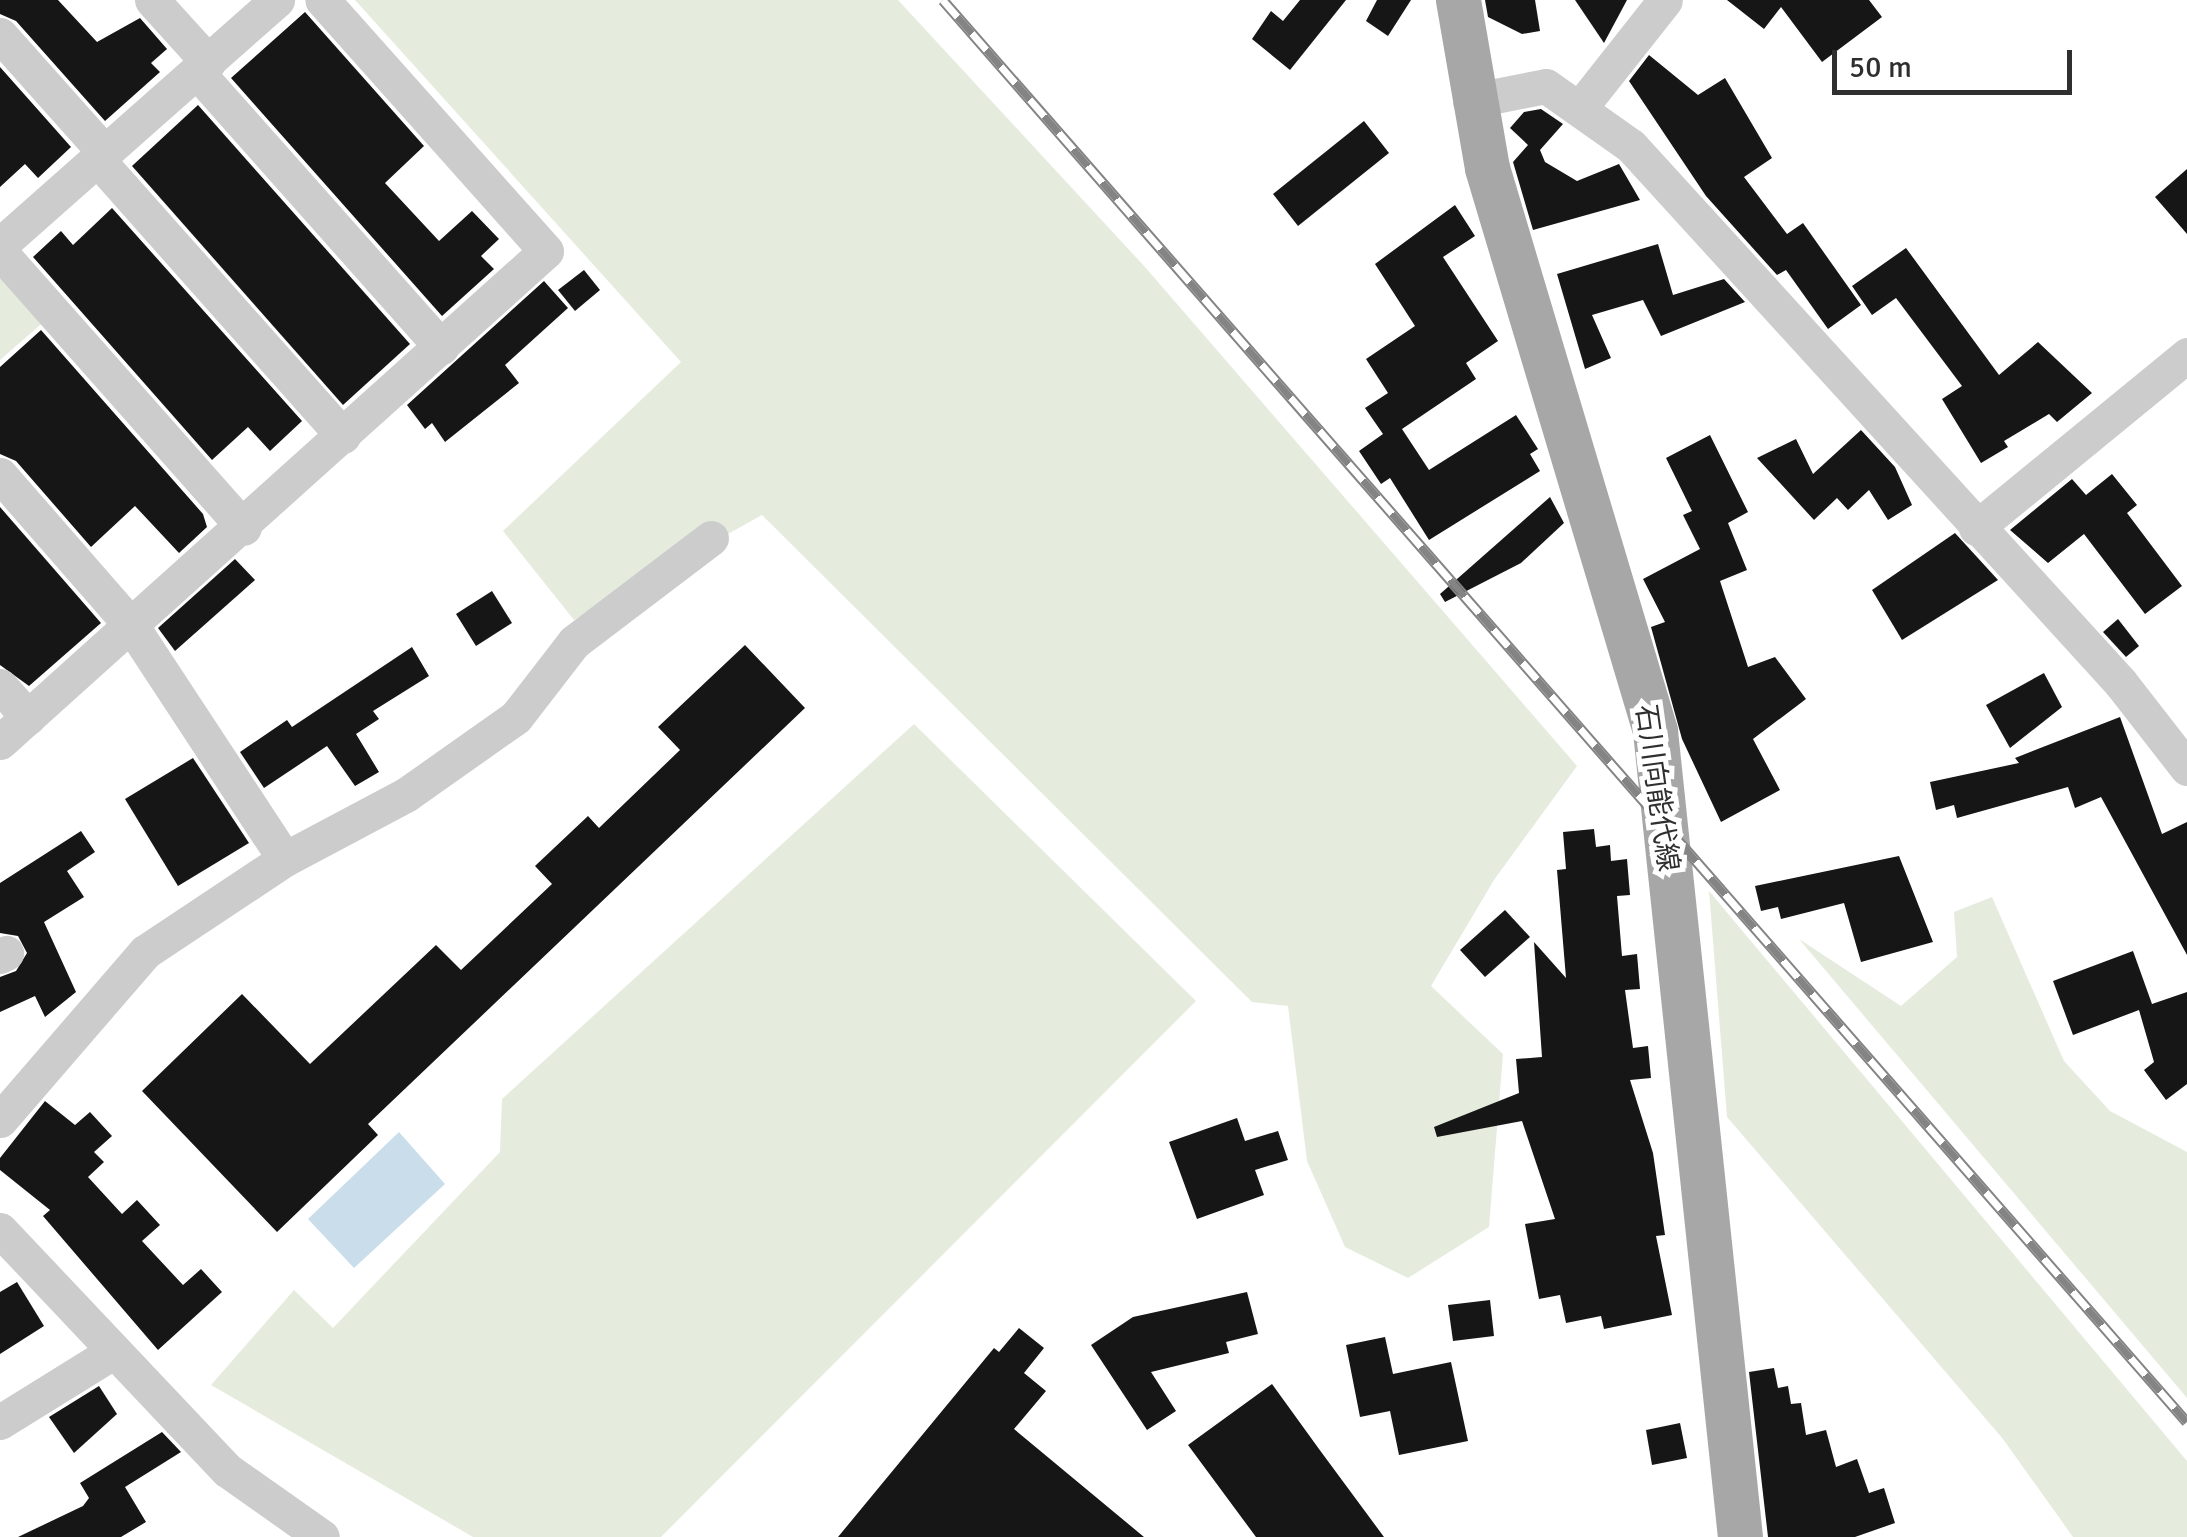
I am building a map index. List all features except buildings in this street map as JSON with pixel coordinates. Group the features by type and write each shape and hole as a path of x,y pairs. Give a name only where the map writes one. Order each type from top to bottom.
{"main road":[{"name":"石川向能代線","path":"1458,0 1470,101 1655,731 1740,1537"}],"street":[{"path":"152,0 202,67 441,347"},
{"path":"244,528 1,244 277,0"},
{"path":"0,742 244,528 546,251 322,0"},
{"path":"1583,104 1665,0"},
{"path":"0,35 343,436"},
{"path":"1470,101 1546,86 1583,104 1657,174 2120,682 2187,768"},
{"path":"1976,528 2185,362"},
{"path":"0,474 132,625 286,859"},
{"path":"0,1120 144,952 286,859 407,794 516,717 574,642 711,538"},
{"path":"0,686 28,717"},
{"path":"0,1230 228,1470 322,1537"},
{"path":"0,1422 113,1352"}],"green space":[{"path":"355,0 898,0 1145,267 1577,766 1494,880 1431,986 1503,1054 1489,1227 1408,1278 1345,1247 1307,1161 1288,1006 1252,1002 762,515 574,620 503,531 681,362"},
{"path":"0,268 47,319 0,360"},
{"path":"914,724 1196,1001 661,1537 473,1537 211,1385 294,1290 333,1328 500,1152 502,1099"},
{"path":"1709,891 2187,1461 2187,1537 2073,1537 2003,1439 1727,1117"},
{"path":"1992,897 2064,1061 2110,1111 2187,1152 2187,1398 1799,939 1901,1006 1957,957 1954,912"}],"water":[{"path":"399,1132 445,1184 354,1268 308,1219"}],"railway":[{"path":"943,0 2187,1422"}]}
